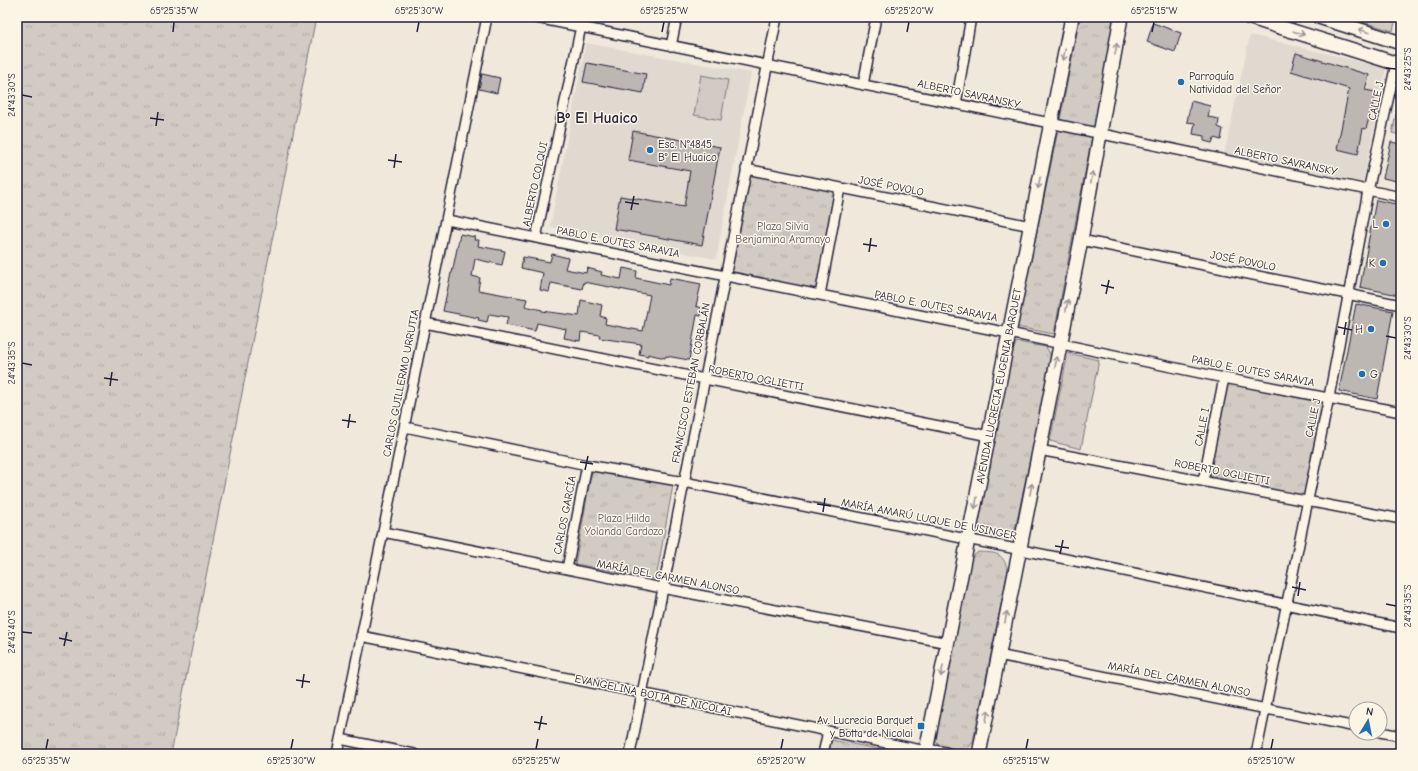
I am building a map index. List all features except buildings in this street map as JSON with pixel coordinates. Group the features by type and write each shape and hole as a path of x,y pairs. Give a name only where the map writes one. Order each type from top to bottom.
{"street":[{"name":"CARLOS GUILLERMO URRUTIA","path":"337,754 405,427 487,17"},
{"name":"ALBERTO SAVRANSKY","path":"532,17 1050,123 1401,197"},
{"name":"ALBERTO COLQUI","path":"536,238 583,17"},
{"path":"671,46 677,17"},
{"name":"FRANCISCO ESTEBAN CORBALÁN","path":"630,754 777,17"},
{"path":"863,85 876,17"},
{"path":"956,104 971,17"},
{"name":"AVENIDA LUCRECIA EUGENIA BARQUET","path":"926,752 1072,17"},
{"path":"979,754 1080,240 1121,17"},
{"path":"1248,17 1398,65"},
{"path":"1319,17 1401,41"},
{"name":"CALLE J","path":"1256,754 1329,397 1368,191 1398,65"},
{"name":"JOSÉ POVOLO","path":"746,169 1031,226"},
{"path":"820,295 840,188"},
{"name":"PABLO E. OUTES SARAVIA","path":"447,220 1060,343 1224,378 1401,412"},
{"name":"JOSÉ POVOLO","path":"1080,240 1401,305"},
{"name":"ROBERTO OGLIETTI","path":"425,323 989,436"},
{"name":"CALLE I","path":"1204,481 1224,378"},
{"name":"MARÍA AMARÚ LUQUE DE USINGER","path":"405,427 587,465 684,482 1019,549 1401,628"},
{"name":"ROBERTO OGLIETTI","path":"1039,450 1401,519"},
{"name":"CARLOS GARCÍA","path":"567,569 587,465"},
{"name":"MARÍA DEL CARMEN ALONSO","path":"383,532 948,643"},
{"name":"EVANGELINA BOTTA DE NICOLAI","path":"361,636 642,692 926,752 945,754"},
{"name":"MARÍA DEL CARMEN ALONSO","path":"998,655 1348,725"},
{"path":"824,754 828,731"},
{"path":"1388,734 1401,736"},
{"path":"340,739 414,754"}],"shaded area":[{"path":"1250,35 1386,68 1363,182 1224,155"},
{"name":"Esc. N°4845 B° El Huaico","path":"586,43 751,73 716,259 550,227"}],"green space":[{"path":"17,17 316,17 171,754 17,754"},
{"path":"1080,17 1115,17 1054,334 1017,327"},
{"path":"1346,17 1396,17 1393,31"},
{"path":"701,75 728,80 721,120 694,115"},
{"path":"1401,92 1401,135 1392,133"},
{"name":"Plaza Silvia Benjamina Aramayo","path":"746,169 840,188 820,295 725,276"},
{"path":"1017,342 1046,347 1052,357 1014,534 1008,539 980,533 976,527 1012,348"},
{"path":"1068,353 1099,360 1081,449 1050,441"},
{"path":"1228,383 1323,403 1304,496 1209,476"},
{"name":"Plaza Hilda Yolanda Cardozo","path":"592,470 673,485 656,579 575,564"},
{"path":"978,552 997,554 1003,559 1008,570 973,742 967,750 939,746 933,736 968,561"},
{"path":"831,740 905,754 828,754"}],"place":[{"name":"Parroquía Natividad del Señor","path":"1181,82"},
{"name":"Esc. N°4845 B° El Huaico","path":"650,150"},
{"name":"L","path":"1386,224"},
{"name":"K","path":"1383,263"},
{"name":"H","path":"1371,329"},
{"name":"G","path":"1362,374"},
{"name":"Av. Lucrecia Barquet y Botta de Nicolai","path":"921,726"}],"district":[{"name":"Bº El Huaico","path":"597,118"}]}
